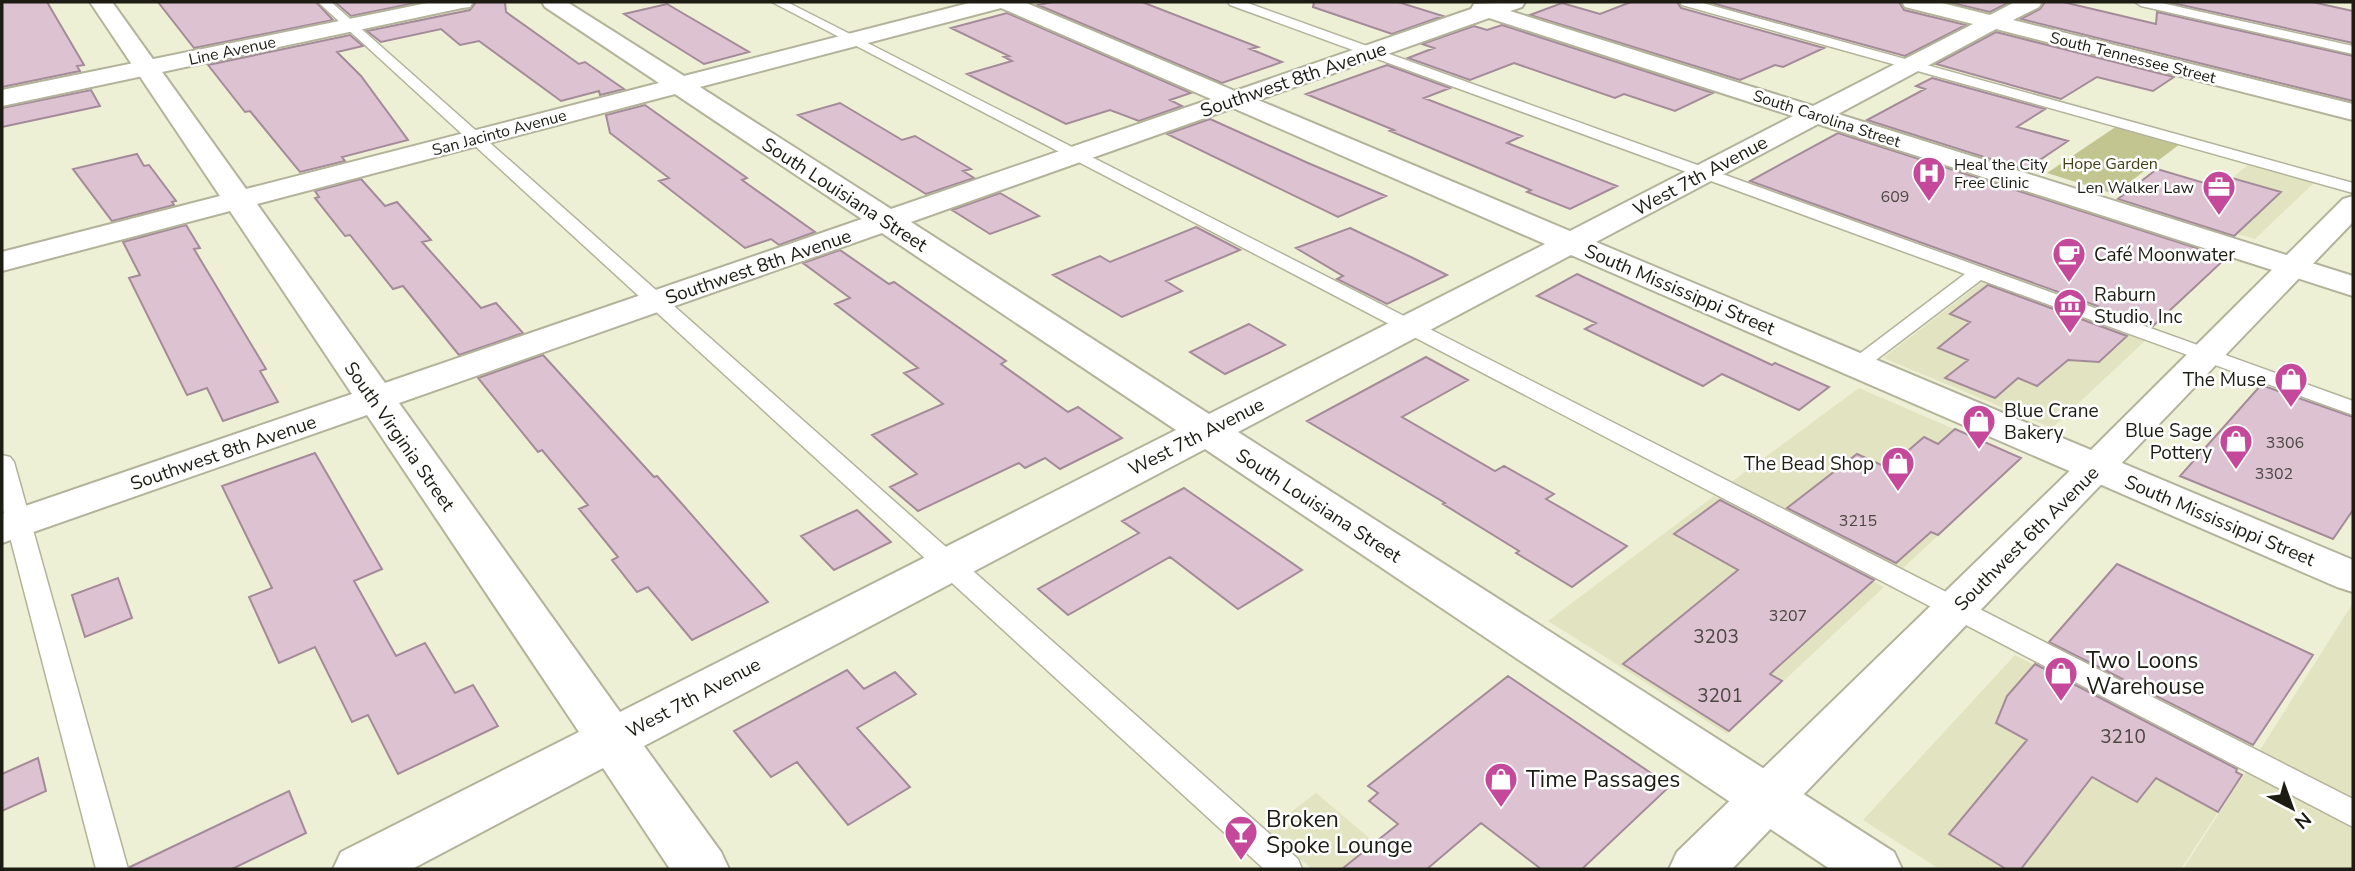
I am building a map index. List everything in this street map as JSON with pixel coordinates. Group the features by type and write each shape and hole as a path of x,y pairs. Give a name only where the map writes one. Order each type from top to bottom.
{"street":[{"name":"South Virginia Street","path":"100,2 701,869"},
{"name":"Line Avenue","path":"2,98 462,2"},
{"name":"South Louisiana Street","path":"553,2 1874,869"},
{"name":"San Jacinto Avenue","path":"2,262 997,2"},
{"name":"South Mississippi Street","path":"1006,2 2353,577"},
{"name":"South Tennessee Street","path":"1913,2 2353,112"},
{"name":"West 7th Avenue","path":"361,869 2031,2"},
{"name":"Southwest 8th Avenue","path":"10,526 1371,52 1487,5"},
{"name":"South Carolina Street","path":"1487,5 1815,114 2353,286"},
{"name":"Southwest 6th Avenue","path":"1697,869 2353,205"}],"lane":[{"path":"324,2 1286,869"},
{"path":"778,2 2353,814"},
{"path":"1234,2 2353,408"},
{"path":"1686,2 2353,188"},
{"path":"2141,2 2353,50"},
{"path":"1857,365 1979,272"},
{"path":"2,462 10,526 112,869"}],"shaded area":[{"path":"2250,163 2316,181 2255,239 2184,219"},
{"path":"1985,280 2147,339 2052,428 1883,358"},
{"path":"1859,388 2021,458 1900,571 1730,483"},
{"path":"1714,496 1884,587 1727,734 1548,621"},
{"path":"2353,603 2353,869 2183,869 2258,753"},
{"path":"2015,655 2242,775 2181,869 1939,869 1863,820"},
{"path":"1316,793 1406,869 1312,869 1267,830"}],"green space":[{"name":"Hope Garden","path":"2117,126 2180,144 2114,194 2047,173"}],"building":[{"path":"2,2 47,2 84,65 77,66 80,71 2,87"},
{"path":"158,2 316,2 333,20 194,48"},
{"path":"335,2 420,2 351,16"},
{"path":"476,2 505,2 506,12 579,64 585,62 624,89 600,95 599,91 561,101 479,41 460,45 441,29 381,42 367,31 470,10"},
{"path":"1052,2 1142,2 1258,47 1250,49 1282,62 1222,83 1038,5"},
{"path":"1314,2 1398,2 1443,16 1392,34 1313,7"},
{"path":"1631,2 1677,2 1681,8 1824,48 1783,67 1775,65 1740,80 1530,15 1562,3 1600,14"},
{"path":"1708,2 1899,2 1904,10 1966,25 1905,56"},
{"path":"1948,2 2010,2 1990,12"},
{"path":"2045,2 2063,2 2156,24 2157,12 2353,56 2353,101 2021,19 2040,9"},
{"path":"2168,2 2312,2 2353,11 2353,43"},
{"path":"667,4 749,52 704,64 624,14"},
{"path":"1007,13 1191,93 1170,100 1182,106 1139,121 1110,110 1066,124 967,74 1012,61 1004,57 1009,56 951,28"},
{"path":"1502,25 1713,93 1675,111 1624,94 1615,98 1514,63 1470,80 1408,58 1434,48 1422,44 1474,26 1487,30"},
{"path":"1996,32 2174,77 2153,91 2097,77 2061,99 1936,64"},
{"path":"350,35 363,46 337,52 361,76 408,140 342,157 345,161 300,172 250,111 245,112 208,65"},
{"path":"1387,65 1450,88 1424,98 1522,136 1507,143 1617,186 1570,209 1390,131 1394,130 1306,94"},
{"path":"1932,78 2045,109 2017,127 2068,141 2025,170 1867,120 1925,89 1916,86"},
{"path":"91,90 100,106 2,127 2,108"},
{"path":"840,103 902,140 915,136 971,169 963,171 974,178 926,194 798,115"},
{"path":"645,105 747,178 742,180 815,232 779,245 771,239 745,248 659,181 669,178 610,133 606,115"},
{"path":"1210,119 1386,196 1338,217 1167,134"},
{"path":"1838,133 2226,258 2153,326 1750,181"},
{"path":"137,154 144,166 149,165 176,201 172,202 174,205 112,221 73,169"},
{"path":"2157,169 2221,188 2232,178 2281,192 2234,236 2118,199"},
{"path":"361,179 385,206 397,202 431,240 422,242 481,308 496,303 523,333 459,355 403,286 393,289 350,235 345,236 315,198 319,197 315,191"},
{"path":"1000,193 1039,216 990,234 952,210"},
{"path":"186,225 200,248 194,249 266,369 260,371 278,402 223,421 207,388 187,395 129,278 140,275 123,242"},
{"path":"1196,227 1240,250 1166,281 1182,291 1122,317 1053,275 1100,256 1110,262"},
{"path":"1350,228 1447,275 1387,304 1337,279 1343,276 1296,248"},
{"path":"840,250 889,284 894,282 1006,361 1001,364 1068,412 1078,407 1122,438 1060,469 1045,458 1025,468 1019,463 918,511 890,487 917,474 872,435 943,404 904,373 918,368 835,304 850,298 803,263"},
{"path":"1577,274 1772,365 1775,363 1829,387 1799,410 1722,374 1703,386 1585,329 1596,323 1537,296"},
{"path":"1988,285 2127,336 2099,362 2068,360 2037,386 2018,378 1995,398 1945,378 1968,360 1938,348 1970,322 1950,314"},
{"path":"1249,324 1285,345 1225,374 1190,352"},
{"path":"543,355 654,477 657,476 768,602 692,640 648,587 637,592 612,560 618,557 579,509 588,505 542,450 538,452 478,378"},
{"path":"1426,357 1468,380 1402,417 1495,471 1504,466 1554,494 1546,499 1627,546 1572,587 1516,553 1519,551 1443,504 1445,503 1307,421"},
{"path":"2261,385 2353,417 2353,510 2333,539 2180,476"},
{"path":"1955,429 2021,458 1938,535 1931,532 1896,563 1787,508 1857,454 1888,468 1924,437 1938,444"},
{"path":"315,453 382,569 354,581 396,656 425,643 455,693 473,685 498,726 398,774 368,715 352,722 315,647 279,663 249,597 272,588 222,486"},
{"path":"1184,488 1302,570 1238,609 1170,557 1068,615 1038,589 1139,533 1122,521"},
{"path":"1720,500 1874,580 1770,674 1782,681 1729,731 1623,664 1738,570 1674,534"},
{"path":"857,510 891,542 834,570 801,536"},
{"path":"2117,564 2313,655 2253,745 2049,642"},
{"path":"118,578 132,618 85,637 72,595"},
{"path":"2035,664 2237,769 2236,772 2242,775 2218,812 2156,778 2137,802 2092,777 2021,869 2006,869 1949,834 2027,740 1996,723 2007,696"},
{"path":"847,670 864,689 895,672 916,694 857,728 910,787 848,825 797,762 771,777 734,731"},
{"path":"1508,676 1670,786 1582,869 1541,869 1481,823 1427,869 1342,869 1398,824 1369,801 1378,793 1368,786"},
{"path":"38,758 46,791 2,811 2,774"},
{"path":"289,791 306,833 232,869 130,869 130,867"}],"place":[{"name":"Heal the City Free Clinic","path":"1929,203"},
{"name":"Len Walker Law","path":"2219,217"},
{"name":"Café Moonwater","path":"2069,284"},
{"name":"Raburn Studio, Inc","path":"2070,335"},
{"name":"The Muse","path":"2291,409"},
{"name":"Blue Crane Bakery","path":"1979,451"},
{"name":"Blue Sage Pottery","path":"2236,471"},
{"name":"The Bead Shop","path":"1898,493"},
{"name":"Two Loons Warehouse","path":"2061,703"},
{"name":"Time Passages","path":"1501,809"},
{"name":"Broken Spoke Lounge","path":"1241,862"}]}
